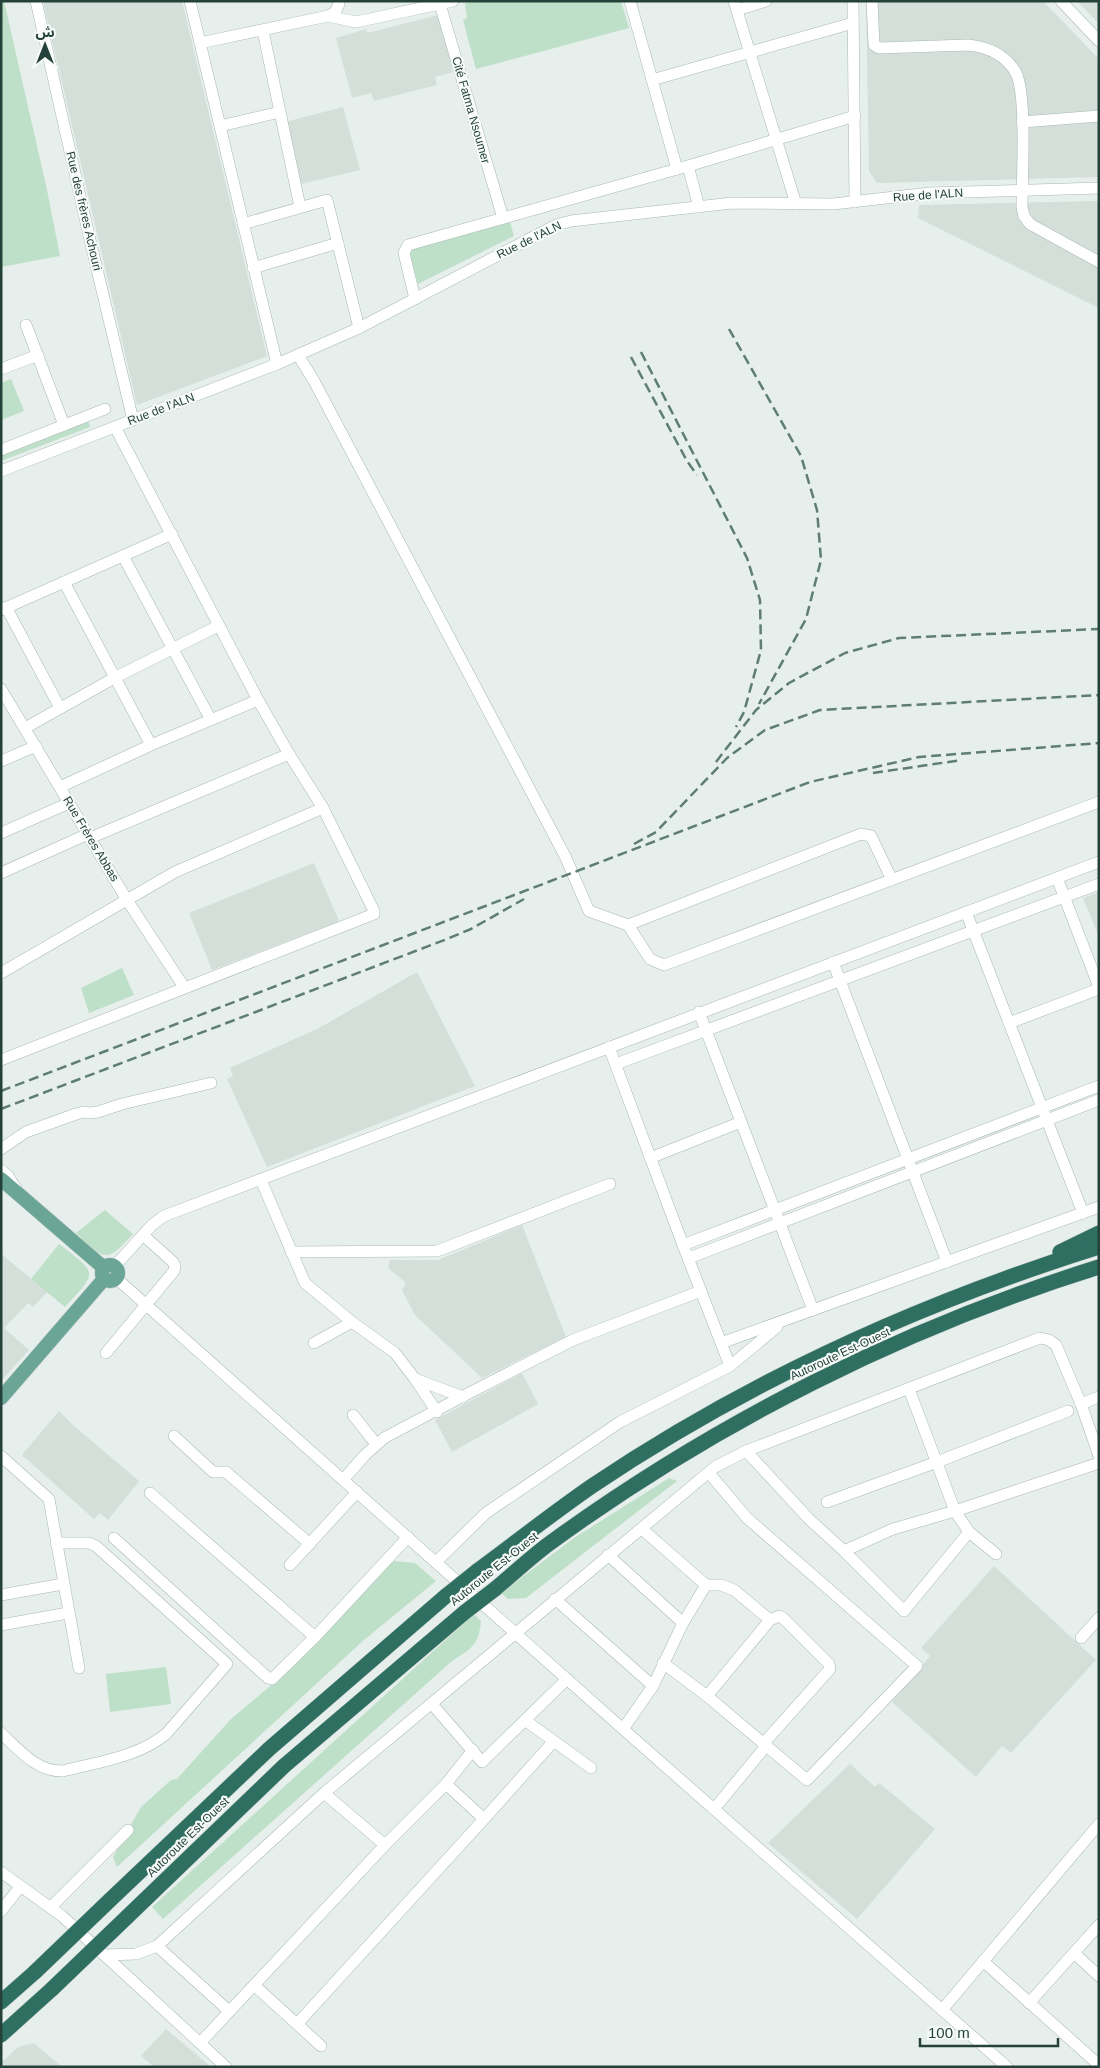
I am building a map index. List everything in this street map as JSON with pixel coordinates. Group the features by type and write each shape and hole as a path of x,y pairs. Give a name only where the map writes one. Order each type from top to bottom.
{"highway":[{"path":"1008,1277 1099,1233"},
{"name":"Autoroute Est-Ouest","path":"1,2002 35,1972 268,1749 447,1595 592,1486 709,1414 787,1372 888,1325 1008,1277 1099,1247"},
{"name":"Autoroute Est-Ouest","path":"1,2035 52,1989 284,1766 465,1612 549,1544 672,1461 740,1420 807,1385 879,1351 994,1304 1099,1267"}],"main road":[{"path":"1,1179 110,1273 1,1398"}],"street":[{"name":"Rue des frères Achouri","path":"36,1 133,420"},
{"path":"190,1 277,364"},
{"path":"200,43 328,16 335,12 339,4 338,1"},
{"path":"328,16 356,22 439,2 453,1"},
{"path":"630,1 676,169"},
{"path":"766,1 735,5 796,204"},
{"path":"853,1 855,202"},
{"path":"872,1 874,45 879,48 975,46 994,51 1005,60 1015,72 1019,83 1022,122 1024,216 1030,224 1099,262"},
{"path":"1061,1 1099,41"},
{"name":"Cité Fatma Nsoumer","path":"439,2 502,218"},
{"path":"652,80 853,23"},
{"path":"262,31 300,207"},
{"path":"220,126 280,112"},
{"path":"415,299 404,253 408,245 688,166 855,116"},
{"path":"1022,122 1099,116"},
{"path":"688,166 699,207"},
{"name":"Rue de l'ALN","path":"1,471 277,364 359,328 556,225 584,218 732,203 796,204 855,202 930,193 1099,188"},
{"path":"243,224 326,200 359,328"},
{"path":"253,268 338,243"},
{"path":"26,325 64,425"},
{"path":"1,369 38,355"},
{"path":"298,355 314,381 565,856 589,911 628,925 650,959 664,964 1099,802"},
{"path":"1,450 105,409"},
{"path":"1,1060 374,914 374,909 323,808 288,754 258,700 115,427"},
{"path":"60,708 4,608 172,534"},
{"path":"123,556 211,720"},
{"path":"64,582 151,745"},
{"path":"25,728 116,677 218,626"},
{"name":"Rue Frères Abbas","path":"1,690 127,900 184,987"},
{"path":"60,787 151,745 258,700"},
{"path":"1,761 36,746"},
{"path":"1,873 288,754"},
{"path":"1,833 69,803"},
{"path":"1,973 175,872 323,808"},
{"path":"628,925 862,834 871,836 892,880"},
{"path":"1007,2067 110,1273 143,1235 164,1216 1099,862"},
{"path":"1009,1023 1099,988 1057,878"},
{"path":"616,1064 1099,884"},
{"path":"966,912 1083,1213"},
{"path":"833,962 947,1262"},
{"path":"699,1012 813,1310"},
{"path":"609,1047 730,1366"},
{"path":"1,1149 26,1132 76,1114 98,1112 122,1104 210,1083"},
{"path":"683,1245 1099,1086"},
{"path":"689,1258 1099,1100"},
{"path":"650,1158 741,1122"},
{"path":"1,1170 8,1176 19,1195"},
{"path":"261,1180 305,1283 352,1322 394,1353 415,1378 437,1412"},
{"path":"291,1252 437,1251 610,1184"},
{"path":"1,1188 19,1195"},
{"path":"722,1343 1099,1207"},
{"path":"106,1353 174,1271 175,1266 143,1235"},
{"path":"343,1480 376,1444 384,1438 573,1340 701,1291"},
{"path":"436,1562 486,1513 620,1422 730,1366 784,1321"},
{"path":"314,1343 352,1322"},
{"path":"105,1955 136,1954 157,1946 324,1792 432,1704 608,1555 709,1474 715,1467 746,1451 1040,1338 1049,1340 1056,1345 1081,1404 1099,1456"},
{"path":"415,1378 463,1397"},
{"path":"909,1389 955,1511 969,1532 996,1554"},
{"path":"1081,1404 1099,1397"},
{"path":"827,1502 1068,1411"},
{"path":"353,1415 376,1444"},
{"path":"174,1436 213,1472 226,1472 310,1544"},
{"path":"746,1451 809,1519 904,1611 969,1532"},
{"path":"1,1456 49,1500 79,1668"},
{"path":"844,1551 893,1529 955,1511 1099,1463"},
{"path":"663,1663 707,1696 807,1780 917,1666 747,1518 709,1474"},
{"path":"290,1565 357,1492"},
{"path":"150,1493 315,1637"},
{"path":"642,1529 706,1585 721,1585 734,1590 770,1620"},
{"path":"114,1538 268,1678 275,1677 315,1637 408,1537"},
{"path":"1,1733 33,1762 52,1772 63,1771 138,1751 154,1744 166,1734 227,1664 96,1546 89,1543 56,1543"},
{"path":"608,1555 683,1623"},
{"path":"1,1595 63,1584"},
{"path":"623,1729 653,1686 683,1623 706,1585"},
{"path":"555,1599 653,1686"},
{"path":"1,1624 68,1613"},
{"path":"707,1696 770,1620 779,1616 829,1664 830,1669 764,1745 714,1809"},
{"path":"1081,1638 1099,1618"},
{"path":"432,1704 480,1760 485,1761 567,1679"},
{"path":"526,1720 553,1742 591,1768"},
{"path":"297,2024 553,1742"},
{"path":"200,2043 385,1845 446,1784 473,1750"},
{"path":"446,1784 484,1819"},
{"path":"324,1792 385,1845"},
{"path":"942,2010 1098,1827"},
{"path":"51,1907 128,1830"},
{"path":"1,1872 20,1888 51,1907 226,2067"},
{"path":"1,1911 20,1888"},
{"path":"1029,2003 1099,1925"},
{"path":"157,1946 229,2012"},
{"path":"1074,1953 1099,1976"},
{"path":"982,1961 1099,2064"},
{"path":"254,1985 321,2046"}],"shaded area":[{"path":"43,1 182,1 267,356 137,405"},
{"path":"866,1 1043,1 1099,59 1099,177 877,183 869,171"},
{"path":"1077,1 1099,1 1099,24"},
{"path":"438,15 453,72 435,77 437,85 374,101 371,93 352,98 336,38 366,29 367,33"},
{"path":"343,107 360,170 301,184 285,122"},
{"path":"1099,201 1099,308 918,218 919,205"},
{"path":"314,863 339,921 212,970 189,913"},
{"path":"1099,892 1099,937 1083,898"},
{"path":"417,972 475,1086 267,1167 227,1079 233,1076 230,1068 319,1028"},
{"path":"522,1225 566,1337 482,1378 415,1315 402,1290 406,1283 388,1268 390,1260 438,1260"},
{"path":"1,1254 47,1292 33,1307 28,1303 4,1328 29,1350 1,1381"},
{"path":"522,1373 538,1404 452,1452 435,1420"},
{"path":"59,1411 139,1481 108,1520 100,1513 94,1519 22,1455"},
{"path":"994,1566 1096,1660 1011,1753 1002,1746 976,1777 892,1702 930,1656 921,1648"},
{"path":"850,1764 875,1787 879,1783 935,1829 857,1919 768,1843"},
{"path":"166,2029 211,2067 154,2067 141,2056"},
{"path":"34,2043 62,2067 1,2067 1,2063 18,2047"}],"green space":[{"path":"1,1 4,1 60,256 1,267"},
{"path":"472,1 621,1 629,28 476,69 463,20 467,18 465,3"},
{"path":"510,222 514,236 418,284 410,255 410,251 414,247"},
{"path":"11,379 24,411 1,420 1,383"},
{"path":"88,419 90,427 1,461 1,453"},
{"path":"122,968 134,995 89,1013 81,988"},
{"path":"105,1210 133,1234 116,1251 104,1255 99,1253 76,1233"},
{"path":"59,1244 81,1261 89,1273 88,1279 65,1307 31,1279"},
{"path":"669,1478 677,1481 526,1598 508,1599 501,1593 574,1538"},
{"path":"393,1561 415,1563 436,1581 364,1640 117,1867 113,1857 141,1807 171,1780 177,1779 230,1720 269,1687"},
{"path":"474,1614 481,1621 478,1636 473,1646 452,1661 163,1919 152,1907"},
{"path":"166,1667 171,1704 110,1712 106,1674"}],"railway":[{"path":"729,329 801,456 817,510 821,560 806,619 759,704"},
{"path":"641,352 747,558 760,600 761,650 744,712 736,727"},
{"path":"631,357 687,461 697,475"},
{"path":"716,762 756,710 789,683 845,653 899,638 1099,629"},
{"path":"634,844 656,832 727,758 765,730 820,710 1099,695"},
{"path":"1,1091 810,782 919,757 1099,743"},
{"path":"873,773 962,760"},
{"path":"1,1109 447,939 471,929 524,899"}]}
